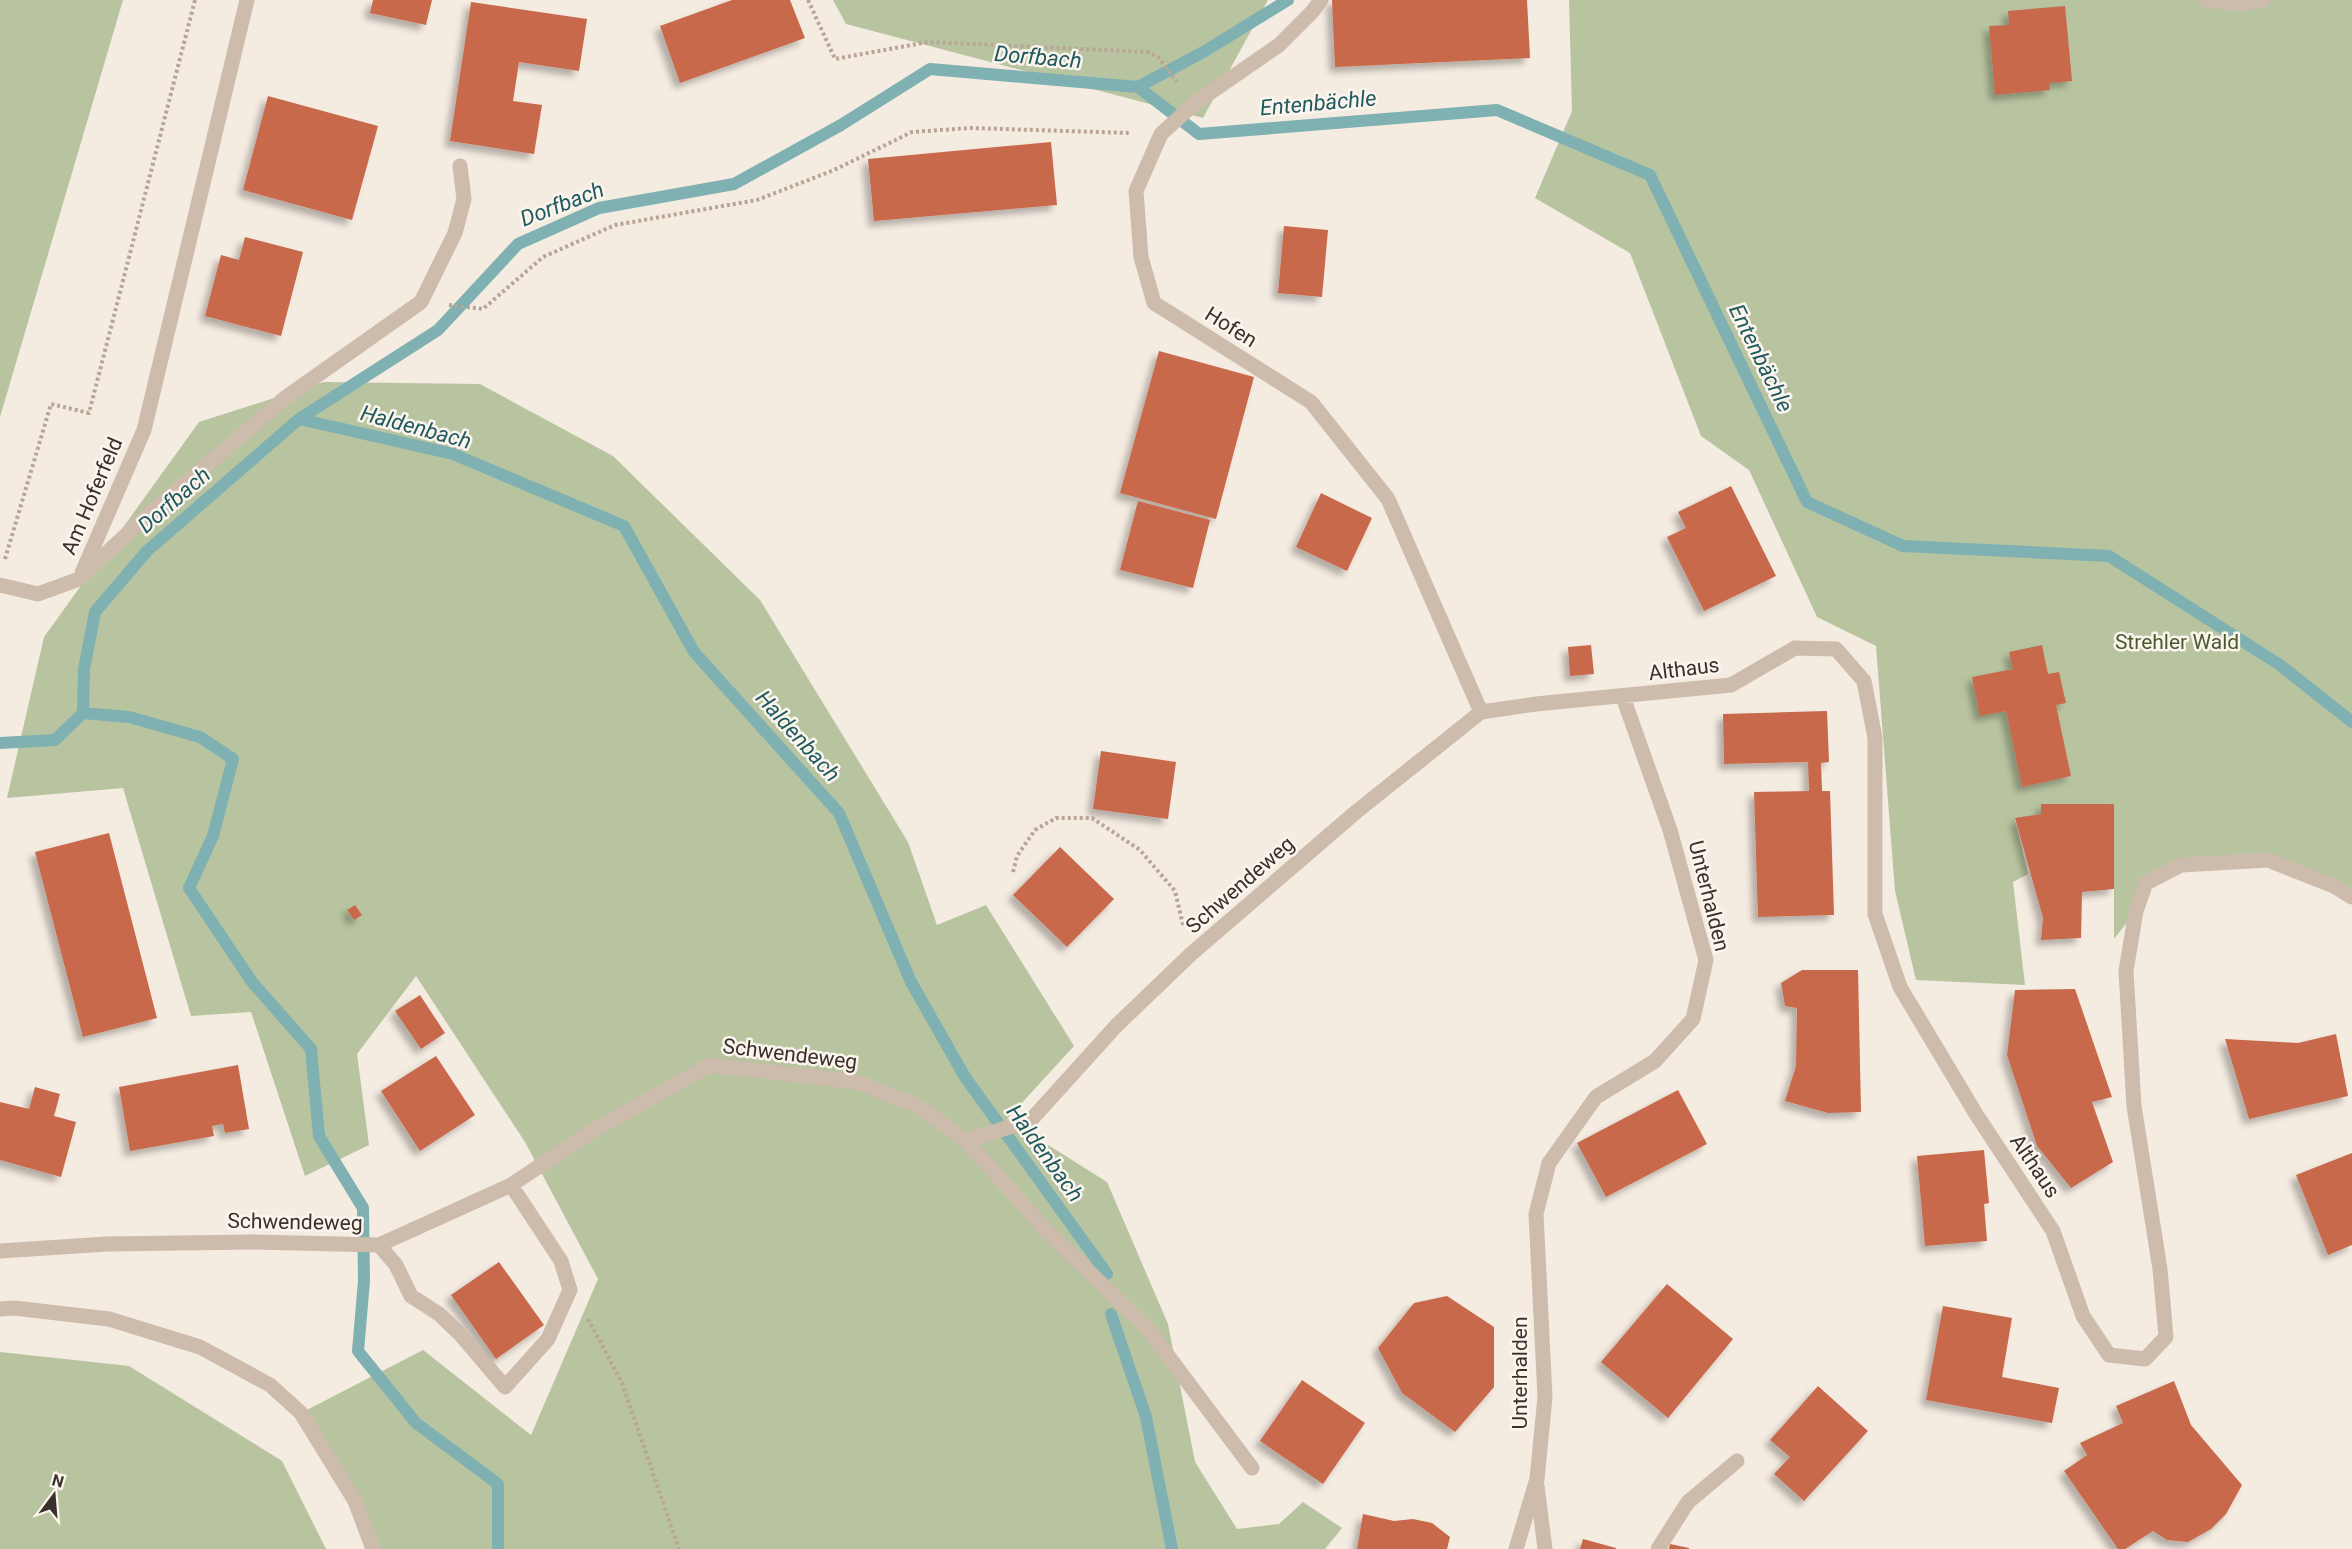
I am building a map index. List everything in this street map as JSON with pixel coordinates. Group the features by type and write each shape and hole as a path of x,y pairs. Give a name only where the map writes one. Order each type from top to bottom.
{"street":[{"name":"Am Hoferfeld","path":"79,579 144,430 247,0"},
{"name":"Hofen","path":"1321,0 1279,45 1195,103 1161,134 1137,191 1141,257 1154,303 1311,402 1388,499 1481,712"},
{"path":"2207,0 2242,4 2263,0"},
{"name":"Am Hoferfeld","path":"79,579 141,521 285,398 421,302 455,233 464,199 460,166"},
{"path":"0,585 38,594 79,579"},
{"name":"Althaus","path":"1481,712 1536,704 1731,685 1795,648 1836,649 1864,681 1875,738 1875,914 1900,987 1976,1114 2053,1231 2083,1316 2109,1355 2145,1359 2166,1337 2160,1269 2134,1106 2126,971 2136,910 2146,883 2181,865 2268,860 2334,886 2352,897"},
{"name":"Unterhalden","path":"1516,1549 1537,1479 1545,1397 1536,1214 1549,1162 1596,1096 1655,1061 1693,1019 1706,960 1670,830 1623,697"},
{"name":"Schwendeweg","path":"0,1251 107,1244 379,1245 511,1185 594,1130 710,1065 857,1082 918,1106 966,1141 1031,1120 1116,1026 1191,954 1356,812 1481,712"},
{"path":"966,1141 1047,1231 1149,1329 1252,1468"},
{"path":"379,1245 396,1265 411,1296 439,1314 459,1332 505,1387 548,1339 570,1290 561,1261 511,1185"},
{"path":"0,1309 15,1308 109,1319 200,1347 270,1385 300,1413 355,1501 373,1549"},
{"path":"1658,1549 1688,1502 1737,1461"},
{"name":"Unterhalden","path":"1537,1479 1545,1549"}],"path":[{"path":"3,563 51,404 89,412 195,0"},
{"path":"808,0 835,59 928,42 1148,52 1159,58 1181,87"},
{"path":"483,309 543,257 615,225 757,200 834,170 912,132 970,128 1161,134"},
{"path":"1013,872 1017,856 1035,830 1056,818 1092,818 1140,850 1175,891 1191,954"},
{"path":"570,1290 622,1383 679,1549"}],"green space":[{"path":"0,0 123,0 0,417"},
{"path":"833,0 1268,0 1203,118 846,24"},
{"name":"Strehler Wald","path":"1569,0 2352,0 2352,897 2268,860 2181,865 2146,883 2136,911 2114,939 2114,804 2041,805 2041,814 2015,819 2028,874 2013,882 2025,985 1916,980 1895,891 1876,646 1817,617 1749,470 1701,436 1630,253 1535,198 1572,111"},
{"path":"324,382 480,384 613,456 760,600 908,842 937,925 986,905 1074,1046 1007,1119 1107,1182 1168,1324 1195,1462 1237,1529 1279,1524 1303,1502 1342,1528 1325,1549 373,1549 301,1413 423,1350 531,1435 598,1279 525,1142 416,976 357,1054 369,1145 305,1176 251,1012 191,1016 123,788 7,798 44,637 199,422"},
{"path":"0,1352 129,1366 282,1461 326,1549 0,1549"}],"building":[{"path":"373,0 432,0 426,25 370,13"},
{"path":"732,0 790,0 805,38 680,83 660,26"},
{"path":"1332,0 1527,0 1530,58 1335,67"},
{"path":"471,2 587,19 579,71 519,62 513,101 542,105 534,154 450,141"},
{"path":"2065,6 2072,81 2049,83 2050,90 1995,95 1989,26 2009,25 2008,11"},
{"path":"268,96 378,126 352,220 243,190"},
{"path":"1051,142 1057,205 874,221 868,159"},
{"path":"1284,226 1328,230 1322,297 1278,293"},
{"path":"245,237 303,252 281,336 205,316 221,255 239,260"},
{"path":"1159,351 1254,377 1216,519 1120,493"},
{"path":"1731,486 1776,576 1704,611 1667,537 1686,528 1678,512"},
{"path":"1321,493 1372,518 1347,571 1296,547"},
{"path":"1138,501 1210,520 1193,588 1120,570"},
{"path":"1591,645 1594,674 1570,676 1568,647"},
{"path":"2042,645 2048,674 2059,672 2066,703 2056,705 2071,776 2022,787 2006,711 1980,716 1972,677 2013,669 2009,652"},
{"path":"1827,711 1829,762 1821,763 1822,791 1830,791 1834,915 1758,917 1754,792 1809,791 1808,762 1724,764 1723,714"},
{"path":"1101,751 1176,762 1168,819 1093,809"},
{"path":"2041,804 2114,804 2114,889 2082,892 2081,938 2041,940 2043,918 2015,818 2041,814"},
{"path":"109,833 157,1018 83,1037 35,852"},
{"path":"1060,847 1114,899 1067,947 1013,895"},
{"path":"355,905 362,915 354,920 347,910"},
{"path":"1802,970 1858,970 1861,1112 1828,1113 1785,1101 1796,1066 1797,1008 1785,1006 1781,983"},
{"path":"2075,989 2112,1097 2092,1102 2113,1162 2071,1188 2037,1146 2007,1055 2015,990"},
{"path":"420,995 445,1033 421,1049 395,1011"},
{"path":"2336,1034 2348,1096 2249,1119 2225,1039 2298,1043"},
{"path":"436,1056 475,1115 420,1151 381,1091"},
{"path":"238,1065 249,1129 225,1133 223,1124 212,1126 214,1136 130,1151 119,1087"},
{"path":"35,1087 60,1094 54,1116 76,1122 61,1177 0,1160 0,1102 29,1109"},
{"path":"1678,1090 1707,1144 1606,1197 1577,1143"},
{"path":"1984,1150 1989,1203 1984,1204 1987,1241 1925,1246 1917,1156"},
{"path":"2352,1153 2352,1245 2328,1255 2296,1175"},
{"path":"499,1262 544,1325 496,1359 451,1295"},
{"path":"1667,1284 1733,1339 1668,1418 1601,1362"},
{"path":"1447,1296 1494,1327 1494,1387 1455,1432 1402,1393 1378,1348 1414,1303"},
{"path":"1943,1306 2012,1318 2002,1377 2059,1388 2052,1423 1926,1400"},
{"path":"1302,1380 1365,1423 1323,1484 1260,1441"},
{"path":"2174,1381 2191,1425 2242,1485 2226,1514 2211,1529 2188,1542 2167,1540 2153,1531 2125,1549 2118,1549 2064,1471 2087,1455 2080,1443 2123,1423 2116,1406"},
{"path":"1818,1386 1868,1431 1804,1501 1774,1474 1790,1457 1770,1440"},
{"path":"1363,1514 1394,1521 1413,1519 1432,1523 1450,1537 1447,1549 1357,1549"},
{"path":"1583,1539 1616,1548 1616,1549 1580,1549"},
{"path":"1670,1544 1689,1548 1689,1549 1669,1549"}],"waterway":[{"name":"Dorfbach","path":"0,743 55,740 83,713 84,669 95,612 147,551 299,419 438,330 518,244 599,208 734,184 841,125 930,69 1138,87 1205,51 1288,0"},
{"name":"Entenbächle","path":"1138,87 1199,134 1497,110 1650,175 1807,502 1903,546 2109,556 2280,665 2352,722"},
{"name":"Haldenbach","path":"299,419 453,454 624,526 694,652 839,813 911,982 965,1077 1107,1274"},
{"path":"83,713 129,717 200,737 233,759 213,836 189,888 252,982 311,1049 319,1136 363,1208 364,1281 358,1351 416,1423 498,1484 498,1549"},
{"name":"Haldenbach","path":"1111,1314 1146,1417 1172,1549"}]}
